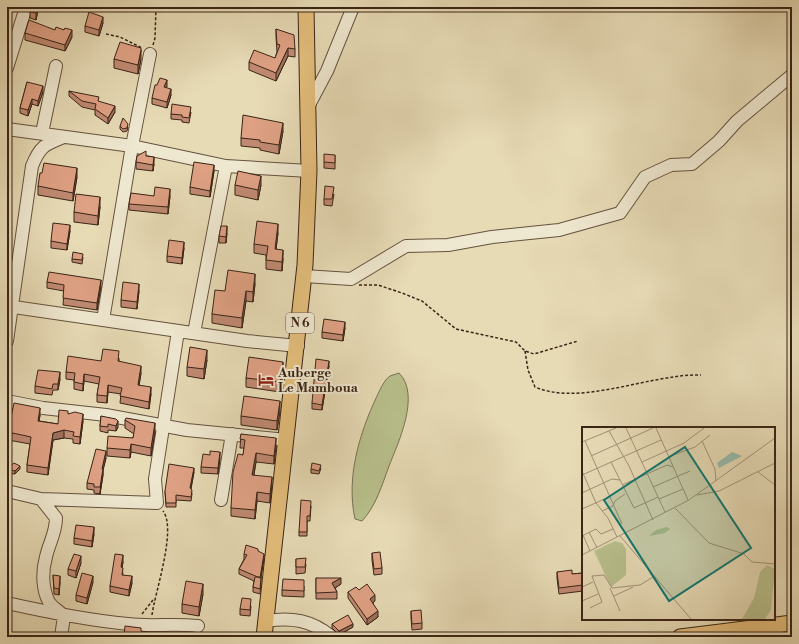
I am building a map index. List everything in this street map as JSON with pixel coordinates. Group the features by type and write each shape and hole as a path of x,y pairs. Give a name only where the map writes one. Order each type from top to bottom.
{"main road":[{"name":"N 6","path":"264,637 298,346 304,276 309,171 309,105 306,7"},
{"path":"680,637 792,623"}],"street":[{"path":"7,68 26,7"},
{"path":"309,105 327,71 353,7"},
{"path":"103,320 132,146 150,54"},
{"path":"42,133 56,66"},
{"path":"304,276 351,279 406,246 448,245 492,237 559,230 620,213 645,176 671,165 692,164 719,141 737,121 792,75"},
{"path":"7,129 132,146 226,166 309,171"},
{"path":"7,341 10,307 32,166 39,150 52,142 66,137"},
{"path":"194,333 226,166"},
{"path":"10,307 178,331 298,346"},
{"path":"7,491 41,500 157,503 155,479 178,331"},
{"path":"7,401 164,425 186,430 287,440"},
{"path":"221,500 232,434"},
{"path":"41,500 56,518 54,537 46,556 44,587 50,603 64,616"},
{"path":"7,603 64,616 130,624 176,623 198,626"},
{"path":"61,637 64,616"},
{"path":"266,621 285,618 304,621 332,637"}],"path":[{"path":"106,34 128,41 150,54 155,38 156,7"},
{"path":"351,279 360,287 378,285 422,301 456,329 516,342 525,351 534,354 578,341"},
{"path":"525,351 528,370 535,387 545,391 569,394 630,386 674,377 702,375"},
{"path":"151,624 154,599 163,571 167,542 166,515 157,503"},
{"path":"130,624 142,615 154,599"}],"green space":[{"path":"399,373 405,382 408,394 406,419 378,495 371,509 362,521 355,519 353,504 353,472 356,456 365,425 382,385 390,376"}],"building":[{"path":"32,7 37,7 36,13 30,12"},
{"path":"89,12 103,17 99,30 85,26"},
{"path":"29,20 55,30 56,27 64,30 65,28 72,30 65,45 25,33"},
{"path":"276,29 294,35 295,49 288,48 276,73 249,62 254,50 275,58 280,45 277,44"},
{"path":"120,42 141,48 138,65 114,59"},
{"path":"160,78 167,80 164,87 171,89 167,102 152,98 155,85 157,85"},
{"path":"27,82 43,86 38,101 32,99 28,110 20,108"},
{"path":"69,91 99,97 98,101 115,106 108,118 95,109 96,104 82,101"},
{"path":"172,104 191,107 189,118 182,117 182,115 171,114"},
{"path":"243,115 283,123 279,145 260,142 260,140 241,138"},
{"path":"123,118 128,124 127,128 123,129 120,126"},
{"path":"146,151 146,156 154,157 153,165 136,162 137,156"},
{"path":"324,154 335,155 335,163 324,162"},
{"path":"194,162 214,165 210,191 190,187"},
{"path":"44,163 77,168 73,193 38,186 40,173 42,173"},
{"path":"238,171 261,176 258,190 235,185"},
{"path":"325,186 334,187 332,199 324,199"},
{"path":"155,187 170,189 168,207 129,204 131,193 154,196"},
{"path":"76,194 100,197 98,216 74,212"},
{"path":"7,212 9,212 7,223"},
{"path":"257,221 278,224 275,249 283,250 282,262 266,260 268,246 254,244"},
{"path":"53,223 70,225 67,244 51,241"},
{"path":"221,226 227,226 226,237 219,236"},
{"path":"169,240 184,242 182,258 167,256"},
{"path":"73,252 83,254 82,260 72,259"},
{"path":"228,270 255,274 253,292 246,291 242,318 212,314 215,290 225,291"},
{"path":"49,272 101,280 97,303 63,298 64,285 47,282"},
{"path":"123,282 139,284 137,302 121,300"},
{"path":"324,319 345,322 343,335 322,332"},
{"path":"190,347 207,350 204,369 187,367"},
{"path":"103,349 119,351 118,361 141,366 138,385 151,387 149,402 120,396 122,388 108,385 107,396 97,395 100,377 84,374 83,384 74,382 75,373 66,372 68,356 101,361"},
{"path":"249,357 283,362 280,382 246,378"},
{"path":"316,359 329,361 322,405 312,403"},
{"path":"38,370 60,372 58,384 53,384 52,389 35,386"},
{"path":"244,396 280,401 277,421 241,416"},
{"path":"14,403 40,408 38,421 58,424 59,410 68,411 68,414 75,412 83,414 80,437 73,436 74,432 64,430 53,433 48,468 27,465 31,437 8,432"},
{"path":"101,416 116,419 118,421 116,426 108,424 108,427 100,426"},
{"path":"126,418 155,423 151,448 131,444 130,450 107,448 108,436 133,438 135,426 125,420"},
{"path":"241,434 276,438 274,456 256,453 252,475 272,477 270,494 257,492 255,510 231,508 233,472 238,454 243,455 245,440 240,439"},
{"path":"96,449 106,451 100,487 94,487 94,484 87,483"},
{"path":"210,451 220,452 218,468 201,467 203,454 210,455"},
{"path":"14,463 20,466 15,471 7,469"},
{"path":"312,463 321,465 319,471 311,469"},
{"path":"169,464 194,468 190,488 192,490 191,497 176,495 176,503 166,503 165,491"},
{"path":"301,500 311,501 310,516 307,516 307,532 299,532"},
{"path":"76,525 94,527 92,541 74,538"},
{"path":"246,545 258,549 258,551 264,554 260,578 239,569 247,555 244,554"},
{"path":"380,552 382,568 374,569 372,553"},
{"path":"74,554 81,556 76,571 68,569"},
{"path":"115,554 123,555 121,567 123,568 122,575 132,576 129,590 110,586"},
{"path":"306,558 305,567 296,567 296,559"},
{"path":"572,570 572,574 582,573 582,585 559,588 557,572"},
{"path":"82,573 93,576 87,598 76,595"},
{"path":"53,575 60,576 59,589 54,588"},
{"path":"255,577 261,577 260,589 253,587"},
{"path":"316,578 341,578 332,583 337,592 316,593"},
{"path":"283,579 304,580 304,591 282,590"},
{"path":"186,581 203,584 199,607 182,604"},
{"path":"367,584 375,595 370,599 378,611 367,619 348,592 356,587 359,590"},
{"path":"242,598 251,599 250,610 240,609"},
{"path":"421,610 422,623 412,624 411,611"},
{"path":"348,615 353,624 339,631 332,624"},
{"path":"125,626 141,628 141,631 147,632 146,637 124,637"}],"place":[{"name":"Auberge Le Mamboua","path":"266,380"}]}
